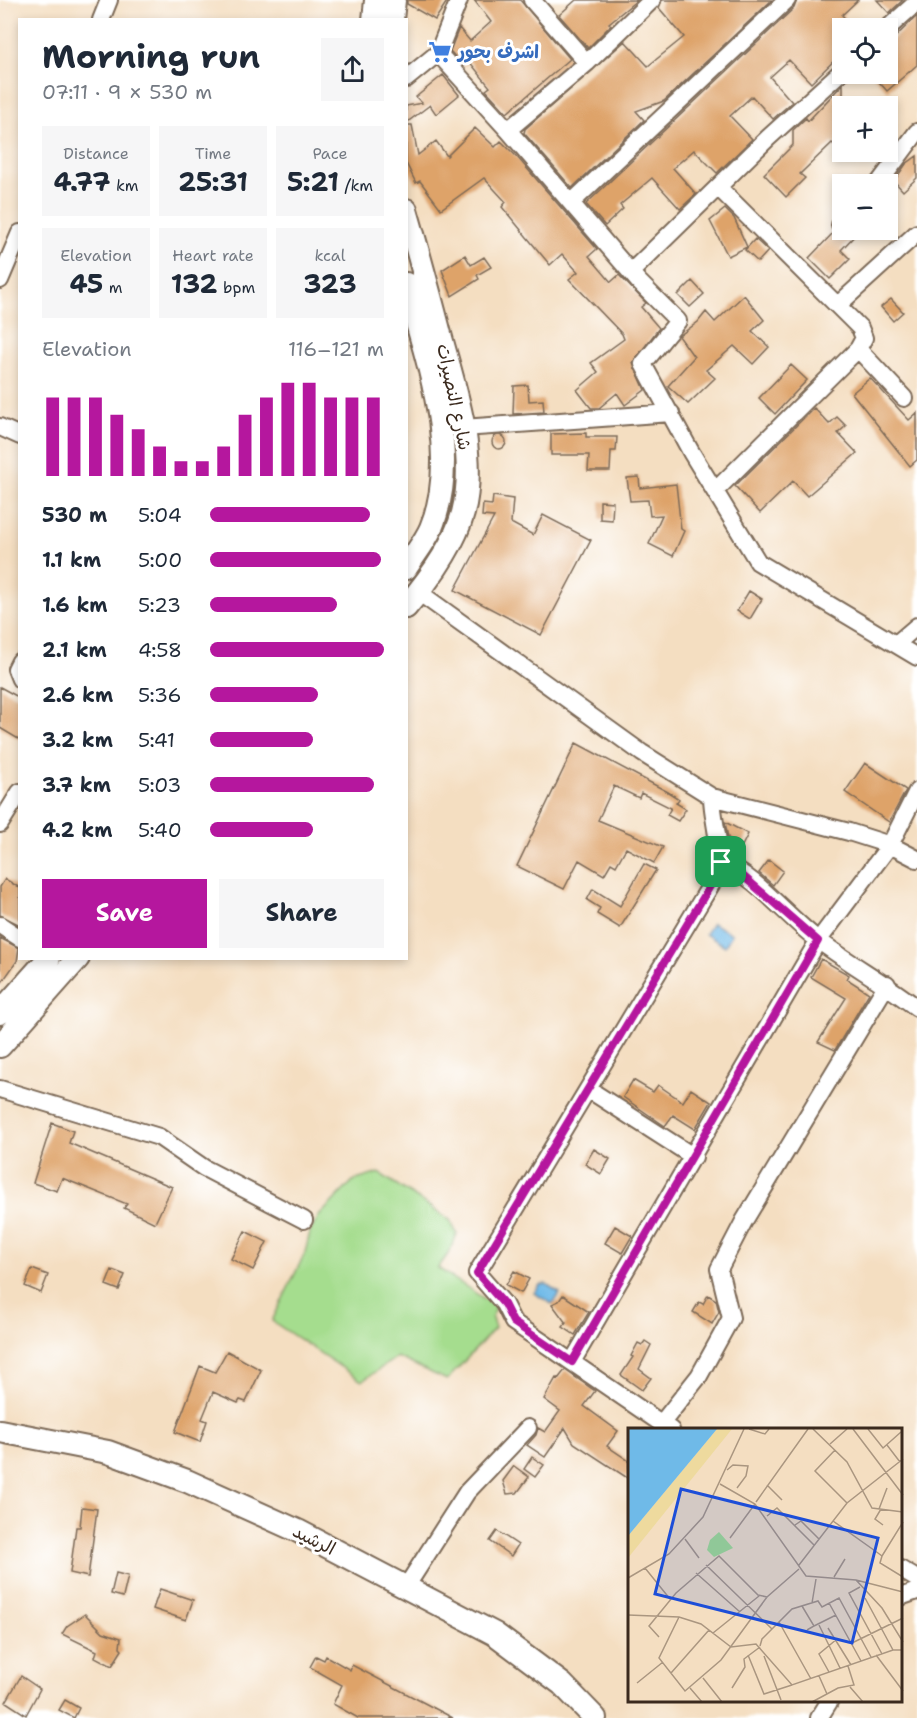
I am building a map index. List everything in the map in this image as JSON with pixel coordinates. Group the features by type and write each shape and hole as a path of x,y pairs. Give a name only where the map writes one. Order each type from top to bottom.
{"main road":[{"path":"374,18 376,0"},
{"path":"392,18 394,0"},
{"name":"شارع النصيرات","path":"408,218 463,428 468,467 463,514 440,561 412,599"},
{"name":"شارع النصيرات","path":"408,292 443,428 442,490 430,529 408,564"},
{"path":"0,1012 47,960"},
{"path":"0,1046 76,960"},
{"name":"الرشيد","path":"0,1431 108,1452 187,1482 298,1531 495,1634 562,1684 595,1718"}],"street":[{"path":"102,18 108,0"},
{"path":"408,77 438,53 459,0"},
{"path":"532,0 586,63"},
{"path":"508,130 586,63 652,0"},
{"path":"571,203 787,0"},
{"path":"898,18 916,1"},
{"path":"438,53 631,272 678,321 643,364 691,452 758,562 917,657"},
{"path":"631,272 717,187 832,80"},
{"path":"886,174 916,135"},
{"path":"716,490 840,370 864,338 860,328 838,305 717,187"},
{"path":"838,305 917,233"},
{"path":"0,280 18,238"},
{"path":"858,349 904,398"},
{"path":"463,428 671,413"},
{"path":"0,427 18,435"},
{"path":"412,599 642,753 712,797 808,820 890,845 917,859"},
{"path":"896,644 917,626"},
{"path":"572,1362 694,1157 818,941 890,845 917,791"},
{"path":"0,824 18,795"},
{"path":"712,797 715,834 721,862 477,1273 504,1304 513,1322 666,1427 699,1376 731,1318 719,1269 739,1230 887,984"},
{"path":"721,862 743,876 818,941 887,984 917,1008"},
{"path":"0,924 18,937"},
{"path":"0,1089 159,1137 204,1168 304,1220"},
{"path":"588,1089 694,1157"},
{"path":"406,1587 467,1491 528,1428"},
{"path":"902,1570 917,1579"},
{"path":"902,1596 917,1591"},
{"path":"819,1718 828,1703"}],"green space":[{"path":"379,1173 450,1220 457,1234 448,1254 438,1268 495,1306 492,1319 495,1328 447,1380 397,1357 362,1381 272,1321 305,1253 310,1232 319,1216 353,1181"}],"water":[{"path":"712,923 732,934 725,946 705,934"},
{"path":"546,1284 560,1293 552,1304 534,1293 540,1285"}],"building":[{"path":"407,0 448,0 435,20 407,4"},
{"path":"474,0 520,0 570,59 507,113 486,90 490,87 469,61 464,66 450,51 459,28 470,41 491,22"},
{"path":"576,0 637,0 609,23 611,25 588,48 559,15"},
{"path":"662,0 772,0 664,101 636,111 644,120 572,188 524,133 525,129 625,41 648,66 684,37 659,8"},
{"path":"797,0 858,0 842,15 845,18 832,18 832,63 811,83 789,60 770,77 792,102 773,119 752,96 730,116 752,139 717,173 694,150 673,168 696,194 680,209 652,178 620,205 623,209 605,226 586,204 794,8"},
{"path":"877,0 903,0 889,13"},
{"path":"917,16 917,65 898,81 898,34"},
{"path":"443,75 459,95 436,114 430,105 408,122 408,106 422,103 416,97"},
{"path":"843,84 843,96 832,96 832,143 800,174 805,178 786,197 764,174 793,145 793,130 806,118 808,121"},
{"path":"881,84 895,84 887,91"},
{"path":"408,125 412,125 418,155 436,141 447,156 475,128 495,147 501,141 597,249 589,256 611,282 619,275 646,303 641,307 659,328 633,362 645,390 625,405 617,393 599,408 591,408 577,390 598,372 591,363 624,339 622,334 569,279 578,272 562,254 550,265 502,207 506,202 484,178 441,209 420,181 416,183 408,167"},
{"path":"917,156 917,178 903,191 898,185 898,175 906,164"},
{"path":"725,209 734,218 747,247 728,256 710,221"},
{"path":"832,234 832,240 850,240 841,250 850,259 830,279 809,258"},
{"path":"755,239 768,251 758,262 745,250"},
{"path":"465,255 471,265 484,257 491,267 477,275 479,279 452,296 442,270"},
{"path":"692,281 704,294 690,307 678,295"},
{"path":"744,295 764,320 752,331 769,347 753,364 734,346 706,370 715,378 688,404 668,386 694,357 679,336 698,322 706,312 715,322"},
{"path":"891,299 903,312 893,321 881,307"},
{"path":"791,365 807,380 775,414 759,398"},
{"path":"870,378 909,420 917,413 917,460 910,466 852,393"},
{"path":"528,385 529,401 543,400 544,412 513,414 514,386"},
{"path":"814,408 829,424 837,417 846,426 838,433 857,453 807,496 793,481 760,513 735,486"},
{"path":"586,433 586,437 617,437 616,451 611,451 610,471 588,471 589,455 551,455 551,434"},
{"path":"499,435 504,437 506,442 504,447 499,449 494,447 492,442 494,437"},
{"path":"639,477 640,488 676,484 681,529 684,531 673,556 649,544 662,515 650,516 648,500 630,501 627,478"},
{"path":"493,496 513,499 511,523 533,535 543,515 591,540 541,635 455,590 494,517 482,516 483,504 492,505"},
{"path":"600,501 613,502 612,520 600,519"},
{"path":"749,591 762,599 750,619 737,611"},
{"path":"0,687 18,697 18,739 0,728"},
{"path":"576,743 668,792 679,799 676,803 686,809 678,821 667,815 671,808 641,793 639,798 614,786 598,820 663,847 654,863 626,848 616,866 611,863 604,875 579,860 564,889 517,866"},
{"path":"865,763 906,790 889,822 845,792"},
{"path":"725,822 748,834 742,846 728,838"},
{"path":"769,860 783,871 773,885 759,873"},
{"path":"644,864 656,870 620,928 597,914 600,908 587,900 593,889 620,906"},
{"path":"5,879 18,887 18,924 0,915 0,887"},
{"path":"0,938 18,947 18,954 17,961 0,985"},
{"path":"821,959 849,975 847,979 869,993 835,1050 818,1042 846,998 811,977"},
{"path":"633,1080 653,1092 658,1085 683,1102 691,1089 711,1102 695,1129 673,1115 665,1126 623,1097"},
{"path":"52,1123 73,1131 69,1143 172,1187 155,1223 124,1208 127,1204 62,1178 57,1191 33,1183"},
{"path":"594,1149 610,1159 601,1174 585,1164"},
{"path":"615,1226 632,1236 622,1253 605,1243"},
{"path":"245,1231 267,1242 253,1270 231,1259"},
{"path":"32,1269 48,1275 41,1293 25,1286"},
{"path":"112,1270 125,1275 119,1290 106,1285"},
{"path":"514,1271 529,1279 521,1293 506,1285"},
{"path":"563,1295 589,1312 575,1335 563,1327 566,1323 552,1304 559,1301"},
{"path":"708,1295 716,1300 719,1312 712,1324 693,1312 699,1302 703,1304"},
{"path":"645,1341 651,1345 639,1369 651,1378 642,1390 621,1375 633,1357 631,1356 638,1343 642,1345"},
{"path":"227,1351 261,1370 246,1402 240,1400 238,1403 213,1392 202,1419 207,1421 200,1442 175,1432 200,1366 215,1372"},
{"path":"565,1370 595,1391 584,1406 618,1431 607,1446 628,1460 628,1478 574,1443 565,1428 545,1457 527,1445 536,1435 538,1428 545,1432 560,1411 544,1399 556,1378 558,1379"},
{"path":"532,1457 544,1465 535,1477 524,1469"},
{"path":"514,1466 529,1477 517,1493 507,1494 503,1481"},
{"path":"82,1507 97,1509 88,1577 70,1573 76,1527 80,1527"},
{"path":"497,1531 518,1545 511,1556 490,1541"},
{"path":"116,1573 128,1576 123,1597 111,1594"},
{"path":"160,1589 193,1600 186,1620 153,1609"},
{"path":"85,1614 103,1632 121,1638 120,1648 122,1650 112,1666 95,1657 97,1651 62,1634 67,1626"},
{"path":"316,1656 324,1660 326,1656 350,1670 352,1665 453,1718 358,1718 333,1704 342,1685 310,1667"},
{"path":"21,1676 40,1689 26,1715 6,1702"},
{"path":"65,1700 79,1708 74,1718 59,1710"}],"place":[{"name":"اشرف بحور","path":"440,52"}],"route":[{"path":"721,862 731,866 818,941 694,1157 572,1362 513,1322 504,1304 477,1273 718,873 721,862"}]}
